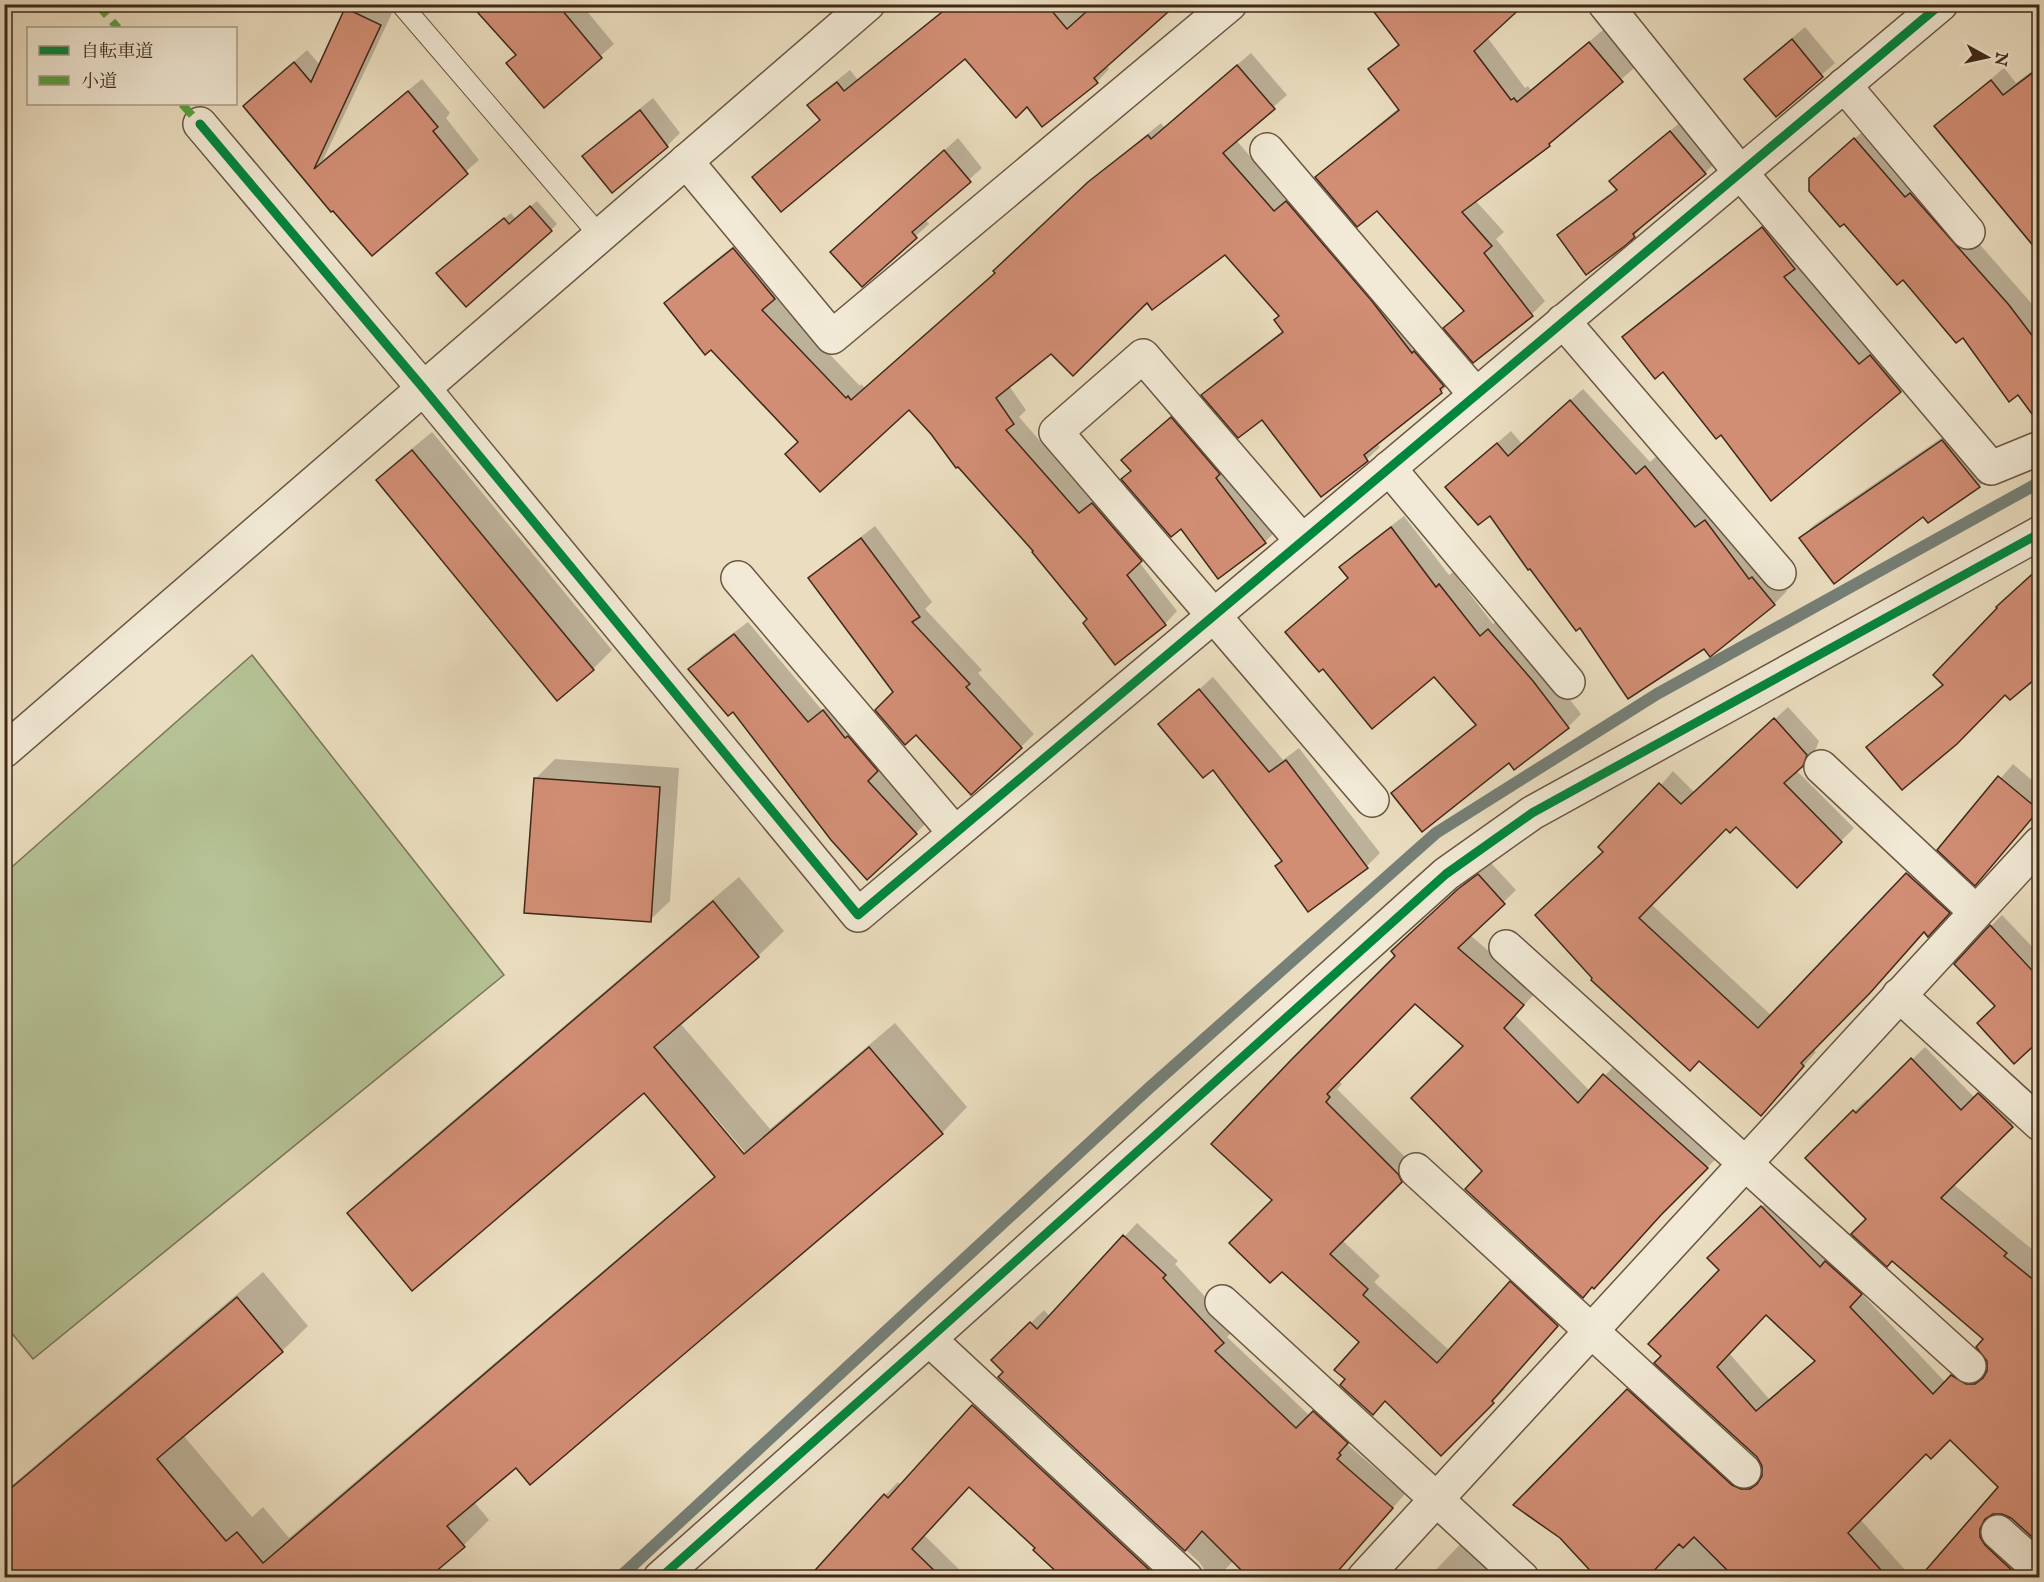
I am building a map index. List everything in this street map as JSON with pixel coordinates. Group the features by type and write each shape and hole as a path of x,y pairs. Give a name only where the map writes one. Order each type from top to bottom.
{"street":[{"path":"4,751 868,4"},
{"path":"686,161 832,337 1230,4"},
{"path":"1605,4 1740,172 1991,468 2037,455"},
{"path":"200,124 424,389 858,915 1941,4"},
{"path":"1844,85 1968,232"},
{"path":"1267,150 1476,395"},
{"path":"1563,321 1779,573"},
{"path":"1302,541 1143,356 1056,432 1372,800"},
{"path":"1389,468 1568,682"},
{"path":"660,1578 1446,874 1532,813 2040,533"},
{"path":"738,578 955,833"},
{"path":"1821,767 1976,912"},
{"path":"1364,1578 2040,843"},
{"path":"1506,947 1970,1366"},
{"path":"1899,995 2040,1124"},
{"path":"1416,1170 1744,1471"},
{"path":"1222,1302 1522,1578"},
{"path":"929,1339 1186,1578"},
{"path":"1998,1532 2040,1570"}],"lane":[{"path":"401,4 600,236"}],"green space":[{"path":"252,655 504,975 33,1359 5,1325 5,873"}],"building":[{"path":"470,4 557,4 602,58 544,108 506,63 516,55"},
{"path":"952,4 1046,4 1067,29 1095,4 1177,4 1094,78 1098,83 1042,127 1027,107 1016,118 965,59 781,212 752,177 820,120 807,105 837,82 844,91"},
{"path":"1368,4 1525,4 1474,51 1511,100 1514,98 1517,102 1589,42 1623,82 1549,144 1550,146 1462,212 1492,246 1484,253 1533,316 1473,363 1443,328 1464,311 1377,211 1357,227 1315,177 1399,110 1368,69 1399,45"},
{"path":"345,8 381,25 314,169 408,91 438,127 433,131 468,174 372,256 333,211 331,212 243,106 294,62 311,82"},
{"path":"1792,39 1823,77 1776,117 1744,79"},
{"path":"1237,65 1275,109 1223,153 1274,211 1286,201 1371,300 1412,353 1414,351 1444,386 1440,389 1442,393 1364,455 1368,461 1321,497 1262,420 1238,438 1201,395 1283,332 1274,320 1279,316 1225,255 1152,310 1147,303 1073,376 1051,354 996,398 1014,424 1006,430 1079,513 1092,503 1142,561 1127,575 1166,625 1115,665 1083,623 1087,619 1033,551 958,467 956,468 931,434 909,410 820,492 785,454 798,442 711,350 705,355 664,303 733,248 775,299 762,310 846,398 848,396 851,400 995,273 993,271 1088,182 1148,135 1151,139"},
{"path":"2040,67 2040,254 1934,126 1991,80 2003,95"},
{"path":"640,110 668,147 612,193 582,156"},
{"path":"1670,131 1706,174 1633,234 1635,237 1626,245 1586,275 1557,235 1617,190 1609,181"},
{"path":"1854,138 1905,197 1910,193 2009,305 2040,346 2040,425 2018,395 2009,402 1963,338 1956,343 1903,280 1897,285 1844,224 1840,227 1809,191 1809,178"},
{"path":"944,150 971,182 912,232 917,238 862,287 830,252"},
{"path":"530,206 552,231 466,307 436,273 504,218 509,224"},
{"path":"1762,227 1795,269 1784,277 1859,364 1870,355 1901,392 1771,501 1721,435 1716,439 1663,372 1655,379 1622,337"},
{"path":"1570,400 1636,474 1645,466 1695,527 1705,520 1749,579 1752,577 1775,605 1710,657 1704,649 1628,699 1580,628 1576,631 1530,569 1528,570 1490,516 1478,525 1445,487 1497,443 1508,456"},
{"path":"1171,417 1220,474 1216,478 1266,543 1218,579 1181,529 1171,537 1121,479 1131,471 1121,460"},
{"path":"1942,440 1980,487 1928,523 1923,517 1834,584 1799,538"},
{"path":"412,450 594,670 557,701 376,480"},
{"path":"1391,527 1436,587 1439,584 1480,636 1488,629 1533,681 1569,728 1514,770 1509,763 1422,832 1391,793 1476,725 1434,677 1372,729 1323,669 1319,672 1285,632 1348,578 1339,567"},
{"path":"861,538 920,617 912,622 970,684 966,687 1022,748 971,795 916,735 905,745 875,710 893,692 808,578"},
{"path":"2040,567 2040,675 2010,700 2005,695 1957,744 1902,790 1866,747 1943,685 1933,675 1996,607"},
{"path":"734,634 808,722 823,710 845,738 848,736 878,771 868,781 917,834 867,880 831,840 733,712 728,716 688,669"},
{"path":"1199,689 1269,772 1286,760 1368,868 1308,912 1275,866 1282,861 1213,770 1203,778 1158,724"},
{"path":"1774,718 1807,755 1803,766 1784,783 1842,842 1797,888 1736,827 1730,833 1726,829 1639,918 1758,1028 1906,873 1950,913 1928,937 1924,932 1870,993 1801,1063 1804,1066 1761,1116 1699,1061 1690,1071 1591,980 1592,978 1535,915 1603,852 1598,847 1659,783 1681,804"},
{"path":"1998,776 2039,810 1975,886 1937,850"},
{"path":"534,778 660,787 651,922 524,913"},
{"path":"1478,874 1505,904 1458,948 1524,1005 1504,1028 1578,1103 1603,1074 1708,1168 1583,1298 1465,1189 1482,1171 1411,1098 1463,1046 1415,1004 1327,1094 1330,1097 1326,1102 1398,1174 1402,1182 1330,1254 1368,1289 1363,1295 1437,1363 1510,1281 1558,1326 1492,1401 1494,1403 1441,1456 1385,1401 1373,1415 1340,1385 1345,1379 1334,1370 1359,1342 1282,1272 1270,1283 1229,1243 1272,1200 1211,1144 1395,956 1391,951 1458,889"},
{"path":"713,901 759,957 654,1047 744,1154 869,1047 943,1134 530,1485 516,1468 447,1526 465,1547 428,1578 4,1578 4,1494 237,1297 283,1352 157,1459 226,1541 237,1532 263,1563 715,1177 644,1093 412,1291 347,1213"},
{"path":"1990,925 2040,979 2040,1040 2014,1064 1977,1023 1995,1006 1954,964"},
{"path":"1911,1058 1961,1110 1978,1093 2013,1127 1941,1198 2007,1253 2004,1256 2040,1285 2040,1544 2011,1518 2002,1514 1993,1514 1985,1519 1980,1529 1980,1537 1985,1545 2020,1578 1919,1578 1998,1487 1950,1440 1931,1459 1926,1454 1848,1533 1888,1578 1735,1578 1694,1537 1683,1548 1679,1544 1647,1578 1597,1578 1560,1538 1513,1505 1627,1389 1732,1485 1741,1489 1750,1489 1762,1476 1762,1466 1757,1457 1654,1363 1661,1356 1648,1344 1719,1270 1707,1258 1761,1206 1820,1267 1825,1261 1862,1294 1850,1307 1933,1394 1951,1375 1966,1384 1975,1384 1983,1378 1987,1371 1987,1361 1976,1347 1983,1339 1892,1261 1887,1267 1851,1234 1866,1219 1805,1158 1853,1110 1856,1113","holes":["1766,1315 1815,1361 1756,1411 1717,1367"]},
{"path":"1123,1235 1166,1275 1163,1278 1224,1343 1215,1351 1296,1428 1313,1411 1348,1443 1337,1459 1393,1508 1332,1578 1249,1578 1202,1531 1185,1551 998,1377 1003,1372 991,1360 1030,1322 1037,1329"},
{"path":"972,1405 1158,1578 1063,1578 1033,1550 1035,1548 969,1487 912,1549 942,1578 808,1578 884,1494 888,1498"}],"waterway":[{"path":"619,1578 1148,1089 1436,833 1657,694 2040,482"}],"marked path":[{"path":"97,4 117,27"},
{"path":"183,105 200,124"}],"cycle path":[{"path":"200,124 424,389 858,915 1941,4"},
{"path":"660,1578 1446,874 1532,813 2040,533"}]}
